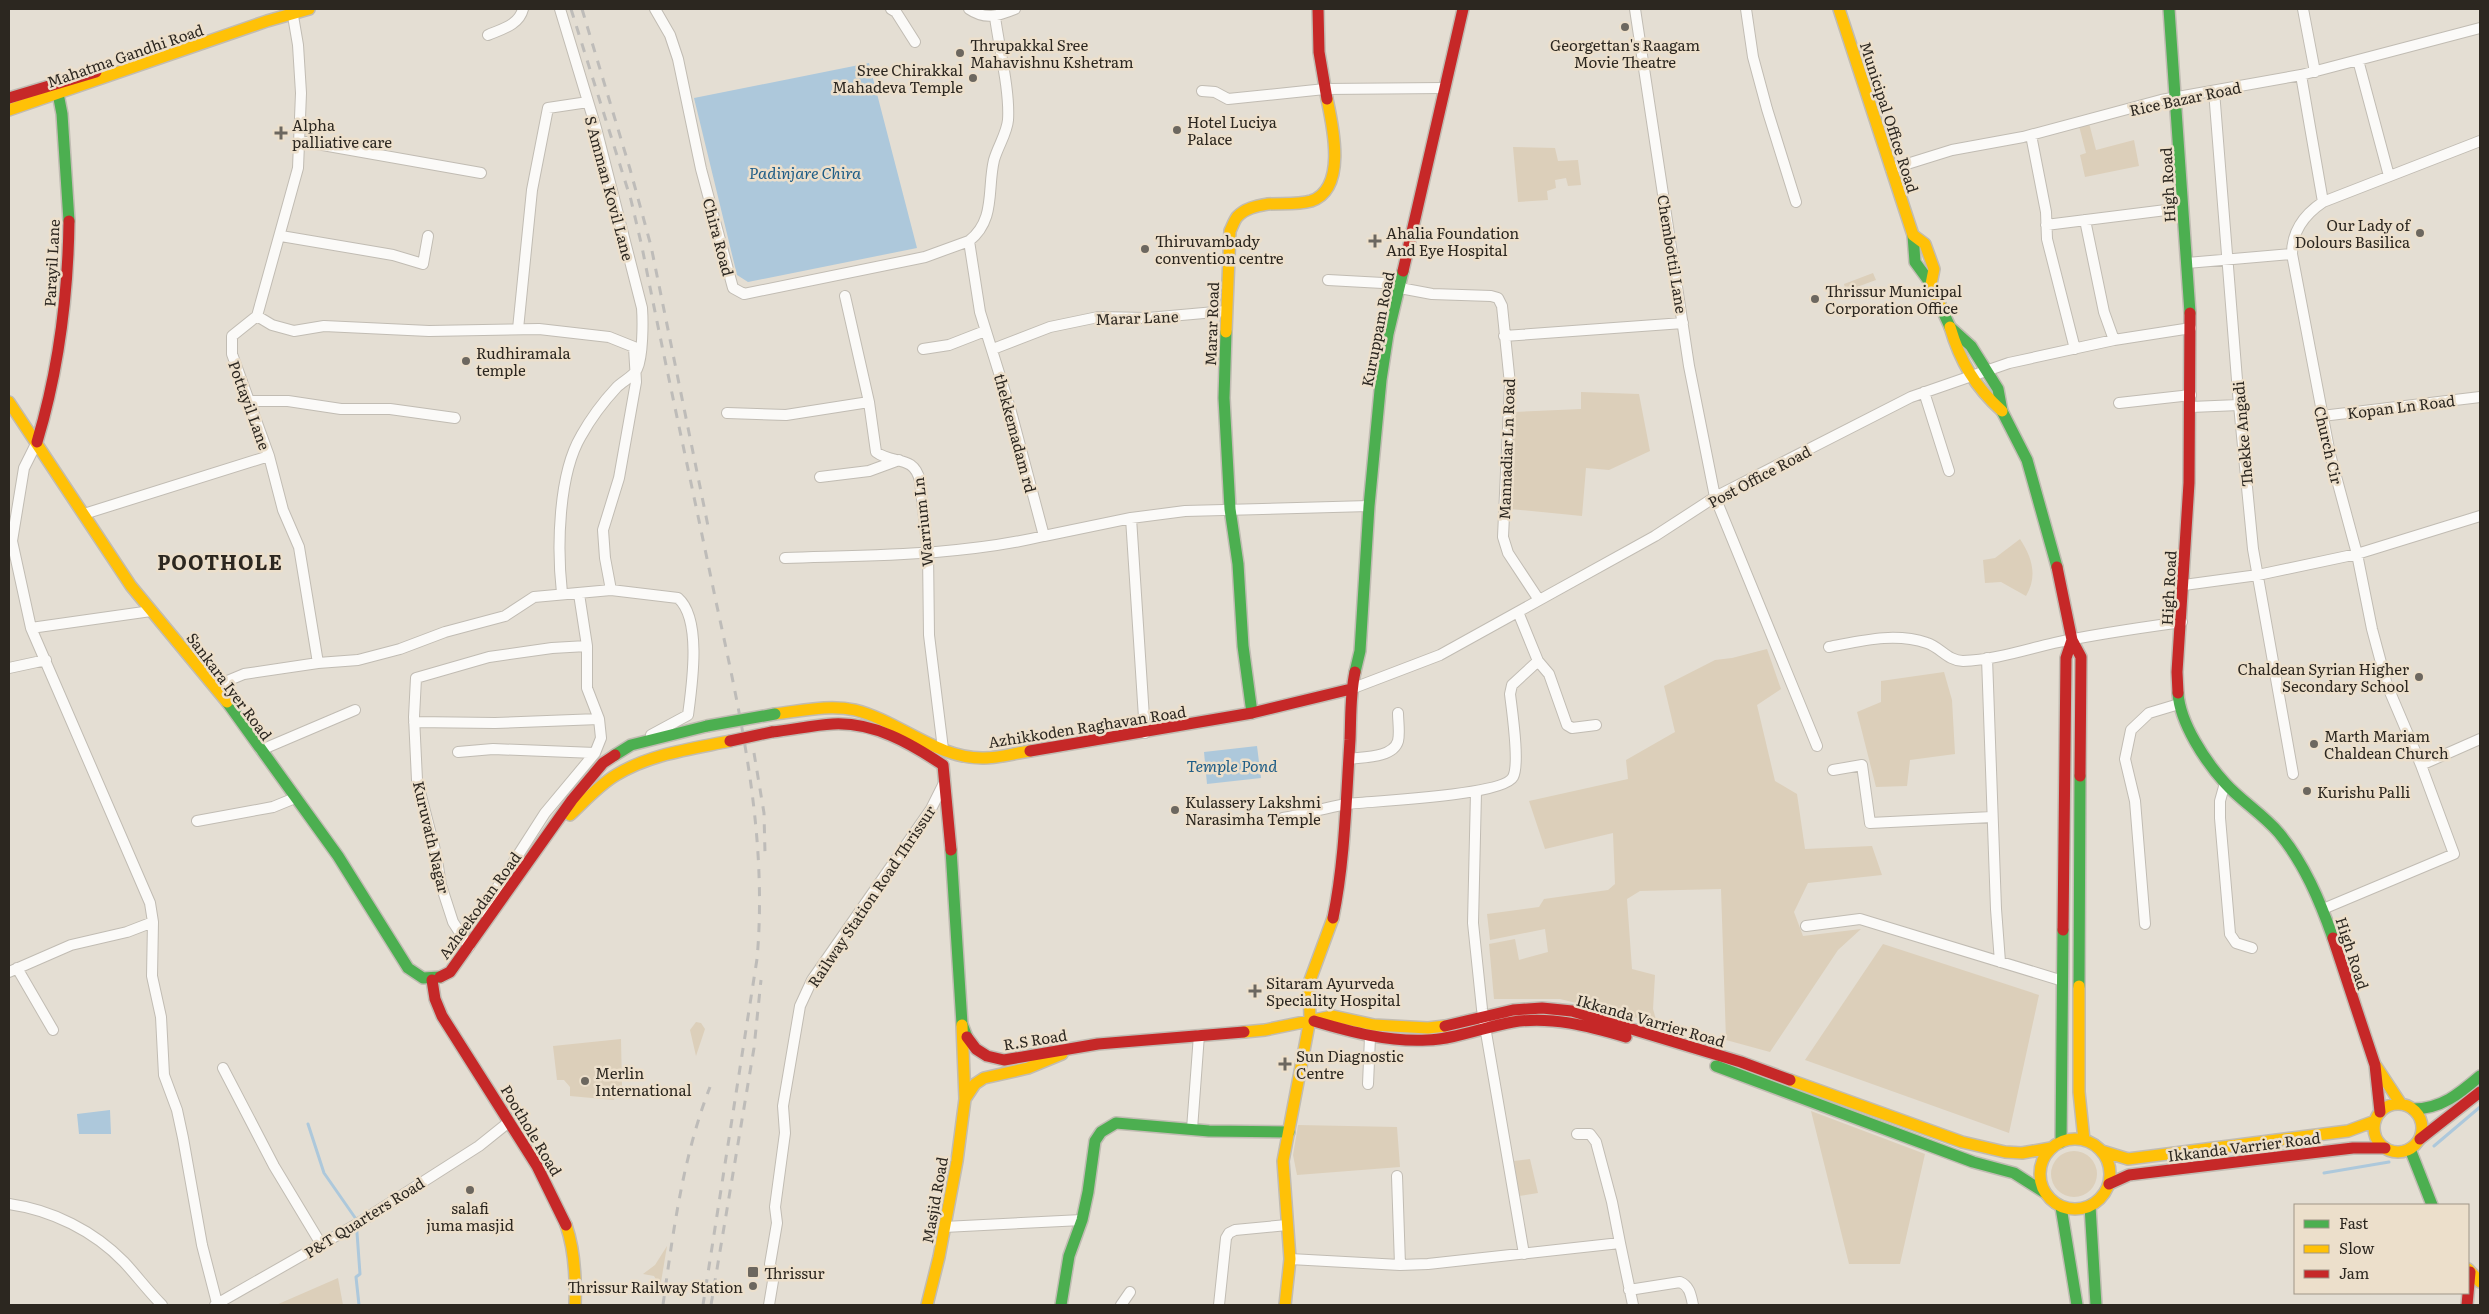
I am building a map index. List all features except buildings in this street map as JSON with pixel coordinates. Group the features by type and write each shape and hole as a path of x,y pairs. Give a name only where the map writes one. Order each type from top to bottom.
{"main road":[{"name":"Mahatma Gandhi Road","path":"9,98 120,65 276,9"},
{"name":"Mahatma Gandhi Road","path":"9,110 60,94 292,11 309,9"},
{"name":"Marar Road","path":"1252,713 1243,646 1238,564 1230,509 1224,398 1230,231 1232,221 1249,208 1272,203 1311,200 1323,195 1332,181 1335,152 1318,35 1318,9"},
{"name":"Kuruppam Road","path":"1284,1305 1290,1259 1283,1161 1310,1019 1309,983 1336,910 1346,804 1351,689 1360,652 1369,506 1381,380 1388,334 1463,9"},
{"name":"Municipal Office Road","path":"1839,9 1913,235 1925,244 1934,269 1931,284 1950,327 1956,353 1984,396 2002,411"},
{"name":"High Road","path":"2169,9 2177,97 2182,208 2188,263 2191,328 2191,401 2184,585 2177,672 2179,704 2196,741 2225,783 2278,832 2296,857 2323,909 2375,1065 2378,1116"},
{"name":"Parayil Lane","path":"37,442 56,368 67,279 68,203 60,94 56,83"},
{"name":"Municipal Office Road","path":"1950,327 1970,346 1998,389 2002,411"},
{"name":"Sankara Iyer Road","path":"9,402 131,586 215,686 338,856 408,968 418,977 432,980"},
{"path":"2002,411 2027,460 2059,574 2072,640 2081,657 2079,1092 2084,1140"},
{"path":"2056,1145 2063,981 2066,658 2072,640"},
{"name":"Azhikkoden Raghavan Road","path":"707,726 775,714 828,708 853,709 874,716 961,755 984,758 1145,734 1252,713 1351,689"},
{"name":"Azheekodan Road","path":"545,839 597,789 630,767 672,752 772,732 835,724 878,730 925,752 943,766"},
{"name":"Azheekodan Road","path":"432,980 440,979 450,972 478,936 588,779 603,763 632,745 707,726"},
{"name":"R.S Road","path":"943,748 962,1024 967,1038 976,1049 998,1060 1016,1059 1078,1048 1265,1030 1310,1019"},
{"path":"945,783 952,769 963,762 984,758"},
{"name":"Poothole Road","path":"432,980 435,999 442,1016 534,1158 559,1204 564,1218 577,1278 575,1305"},
{"name":"Ikkanda Varrier Road","path":"1310,1019 1370,1037 1429,1040 1458,1036 1513,1010 1542,1008 1572,1011 1741,1062 1962,1142 2005,1152 2022,1153 2056,1145"},
{"name":"Ikkanda Varrier Road","path":"1310,1019 1344,1016 1374,1025 1428,1028 1456,1024 1540,1020 1569,1023 1616,1034 1736,1072 1973,1162 2014,1173 2044,1192"},
{"name":"Masjid Road","path":"927,1305 944,1227 965,1099 962,1024"},
{"path":"965,1099 975,1084 984,1078 1028,1068 1078,1048"},
{"path":"2375,1065 2401,1104 2413,1110 2439,1107 2455,1097 2480,1076"},
{"path":"2401,1104 2388,1106 2378,1116 2376,1136 2385,1148 2398,1152 2410,1149 2480,1092"},
{"path":"2413,1110 2422,1126 2420,1139"},
{"name":"Ikkanda Varrier Road","path":"2102,1151 2128,1159 2348,1131 2378,1116"},
{"path":"1061,1305 1069,1256 1082,1220 1095,1141 1099,1133 1105,1128 1116,1123 1192,1129 1289,1132"},
{"path":"2084,1140 2102,1151 2108,1161 2110,1172 2109,1184 2099,1200 2090,1206 2072,1210 2061,1207 2051,1201 2044,1192 2040,1180 2040,1169 2044,1157 2056,1145 2084,1140"},
{"name":"Ikkanda Varrier Road","path":"2109,1184 2130,1175 2353,1148 2385,1148"},
{"path":"2410,1149 2432,1204"},
{"path":"2090,1206 2096,1305"},
{"path":"2061,1207 2077,1305"},
{"path":"2469,1270 2480,1282"}],"street":[{"path":"488,35 514,24 520,18 523,9"},
{"name":"S Amman Kovil Lane","path":"560,9 588,102 642,308 643,327 620,478 603,530 605,558 611,590"},
{"name":"Chira Road","path":"655,9 670,35 678,59 701,169 726,267 733,288 736,291 744,294 758,292 925,257 969,241"},
{"path":"891,9 896,12 915,42"},
{"path":"969,9 983,16 995,17 1015,9"},
{"name":"Chembottil Lane","path":"1635,9 1689,366 1716,498 1817,746"},
{"path":"1746,9 1753,57 1796,202"},
{"path":"2303,9 2315,72"},
{"path":"292,11 301,93 298,168 281,236 257,316 272,326 294,331 324,326 400,331 518,329 569,331 627,342 634,346 637,370 618,386 598,408 580,436 570,461 560,532 559,565 562,593"},
{"path":"969,241 982,228 988,211 994,160 1008,121 995,17"},
{"name":"Rice Bazar Road","path":"1891,169 1952,150 2031,135 2177,97 2315,72 2480,28"},
{"path":"2358,60 2389,176"},
{"path":"2301,75 2323,202"},
{"path":"1202,91 1215,92 1228,99 1325,90 1444,88"},
{"name":"Thekke Angadi","path":"2214,91 2229,259 2239,405 2253,549 2293,774"},
{"path":"518,329 532,190 548,108 588,102"},
{"path":"2031,135 2048,240 2076,349"},
{"path":"300,141 481,174"},
{"name":"Church Cir","path":"2323,909 2454,854 2421,765 2387,685 2372,629 2357,554 2330,454 2322,416 2292,254 2292,240 2303,219 2323,202 2480,141"},
{"path":"2046,225 2182,208"},
{"path":"2085,220 2104,312 2114,340"},
{"path":"281,236 393,255 423,264 428,236"},
{"name":"thekkemadam rd","path":"969,241 985,331 993,349 1044,536"},
{"path":"2188,263 2292,254"},
{"path":"1328,280 1400,286"},
{"name":"Mannadiar Ln Road","path":"1400,286 1432,294 1491,296 1498,298 1502,306 1510,384 1503,537 1508,553 1539,600"},
{"name":"Warrium Ln","path":"845,296 869,402 876,452 882,457 900,460 912,465 918,471 928,552 929,635 943,748"},
{"name":"Marar Lane","path":"993,349 1050,327 1098,317 1148,318 1226,311"},
{"name":"Pottayil Lane","path":"257,316 235,332 230,342 232,354 269,456 283,510 303,561 318,663"},
{"path":"1504,336 1683,323"},
{"name":"Post Office Road","path":"1351,689 1440,655 1655,536 1716,498 1924,392 2009,363 2114,340 2191,328"},
{"path":"923,350 949,345 985,331"},
{"path":"1924,392 1949,471"},
{"name":"Kopan Ln Road","path":"2322,416 2480,396"},
{"path":"249,402 288,401 341,409 390,409 455,418"},
{"path":"2119,403 2191,401 2239,405"},
{"path":"727,413 786,415 869,402"},
{"path":"37,442 24,468 12,523 12,541 19,581 31,628 150,903 153,922 152,976 161,1018 164,1075 172,1093 183,1138 202,1245 216,1304"},
{"path":"84,514 269,456"},
{"path":"820,477 869,471 900,460"},
{"path":"785,558 928,552 1001,546 1131,518 1185,511 1369,506"},
{"path":"2184,585 2258,576 2357,554 2480,516"},
{"path":"1131,518 1145,734"},
{"path":"215,686 244,674 318,663 358,660 400,650 445,632 505,616 534,597 611,590 678,598 686,605 689,614 694,665 688,715 632,745"},
{"path":"478,936 493,894 545,812 563,788 595,753 601,738 599,719 587,688 587,646 579,594"},
{"path":"31,628 151,611"},
{"path":"1518,612 1538,661 1549,674 1568,725 1572,728 1596,725"},
{"path":"1829,647 1880,638 1912,638 1930,644 1950,658 1962,661 1986,658 2115,630 2182,622"},
{"name":"Kuruvath Nagar","path":"469,947 453,922 441,886 436,854 417,780 414,722 416,678 489,657 552,648 587,646"},
{"path":"1986,658 2000,962"},
{"path":"9,668 46,660"},
{"path":"1283,818 1346,804 1476,792 1503,786 1513,779 1516,766 1510,694 1512,684 1538,661"},
{"path":"2145,924 2135,801 2125,759 2131,730 2149,713 2179,704"},
{"path":"261,750 355,710"},
{"path":"1349,759 1387,753 1394,748 1398,740 1398,713"},
{"path":"414,722 494,723 599,719"},
{"path":"2421,765 2480,739"},
{"path":"458,752 502,749 595,753"},
{"path":"1833,770 1862,765 1870,823 1992,817"},
{"name":"Railway Station Road Thrissur","path":"769,1305 774,1275 770,1264 777,1223 776,1207 786,1133 783,1106 800,1006 812,980 931,809 945,783"},
{"path":"2225,783 2220,801 2220,818 2230,934 2236,943 2252,948"},
{"path":"1476,792 1473,923 1485,1022 1524,1254"},
{"path":"197,821 273,807 295,798"},
{"path":"1806,926 1860,919 2063,981"},
{"path":"53,1030 13,970 71,945 127,932 153,922"},
{"path":"1192,1129 1199,1035"},
{"path":"1368,1084 1370,1037"},
{"path":"223,1068 274,1166 320,1244"},
{"name":"P&T Quarters Road","path":"216,1304 356,1225 479,1146 509,1122"},
{"path":"1577,1134 1590,1134 1596,1142 1612,1202 1633,1305"},
{"path":"1397,1176 1400,1265"},
{"path":"9,1204 25,1206 58,1217 100,1240 124,1262 162,1305"},
{"path":"944,1227 1082,1220"},
{"path":"1220,1305 1226,1238 1229,1233 1235,1230 1288,1225"},
{"path":"1290,1259 1400,1265 1620,1243"},
{"path":"1630,1290 1680,1282 1686,1284 1693,1305"},
{"path":"1121,1305 1130,1292"}],"shaded area":[{"path":"2089,123 2096,150 2134,140 2139,166 2085,177 2080,155 2086,153 2079,126"},
{"path":"1513,147 1555,148 1558,161 1578,160 1581,185 1568,186 1566,178 1555,180 1556,188 1547,191 1548,200 1518,202"},
{"path":"1873,273 1876,280 1846,291 1844,284"},
{"path":"1581,392 1639,394 1650,451 1609,470 1586,468 1582,516 1510,509 1514,412 1581,409"},
{"path":"2020,539 2028,553 2033,574 2030,589 2026,596 2001,582 1985,583 1983,560 1995,558"},
{"path":"1767,649 1781,689 1757,705 1775,781 1797,794 1805,849 1872,846 1882,875 1808,883 1794,912 1803,936 1861,929 1838,950 1770,1052 1726,1040 1721,889 1640,891 1627,899 1632,969 1655,975 1653,1009 1657,1023 1560,999 1494,999 1489,944 1515,939 1519,960 1548,952 1545,929 1490,940 1487,914 1539,907 1544,899 1608,890 1615,884 1613,833 1545,849 1529,801 1628,779 1626,760 1675,732 1664,686 1715,660 1732,658"},
{"path":"1944,672 1952,700 1955,754 1910,760 1907,786 1876,787 1857,712 1881,702 1881,681"},
{"path":"1883,944 2039,995 2009,1133 1805,1060"},
{"path":"696,1022 701,1023 705,1029 696,1056 690,1030"},
{"path":"621,1039 622,1087 614,1093 614,1100 570,1096 570,1087 564,1080 557,1080 553,1046"},
{"path":"1811,1111 1925,1154 1900,1264 1849,1264"},
{"path":"1298,1125 1397,1127 1400,1167 1297,1175 1293,1155"},
{"path":"2074,1151 2087,1155 2093,1161 2097,1174 2093,1187 2087,1193 2074,1197 2061,1193 2055,1187 2051,1174 2055,1161 2061,1155"},
{"path":"1530,1159 1538,1193 1519,1196 1514,1161"},
{"path":"667,1246 661,1282 657,1281 654,1276 643,1274 655,1265"},
{"path":"338,1278 343,1305 276,1305"}],"water":[{"name":"Padinjare Chira","path":"869,63 917,248 748,282 737,275 694,98"},
{"name":"Temple Pond","path":"1257,746 1261,778 1207,784 1204,752"},
{"path":"110,1110 111,1134 79,1134 77,1114"}],"waterway":[{"path":"2434,1146 2480,1107"},
{"path":"308,1124 324,1173 356,1219 360,1274 356,1277 359,1305"},
{"path":"2324,1173 2389,1162"}],"railway":[{"path":"571,9 631,200 642,247 743,732 755,822 759,867 757,959 703,1305"},
{"path":"582,9 651,246 708,526"},
{"path":"754,753 764,813 765,853"},
{"path":"711,1305 754,1048 761,980"},
{"path":"663,1305 680,1194 693,1140 710,1087"}],"traffic: fast":[{"path":"2169,9 2190,313"},
{"path":"56,83 62,114 69,221"},
{"path":"1913,235 1915,262 1931,284"},
{"path":"1355,672 1360,651 1369,506 1381,380 1388,334 1403,271"},
{"path":"1940,305 1950,327 1971,346 1998,389 2002,411 2027,460 2057,567"},
{"path":"1226,332 1224,398 1230,509 1238,564 1243,646 1252,713"},
{"path":"2178,693 2183,717 2188,729 2217,774 2231,790 2273,826 2296,857 2317,896 2333,938"},
{"path":"227,702 338,856 408,968 423,978 440,977"},
{"path":"707,726 775,714"},
{"path":"615,755 631,745 707,726"},
{"path":"2079,986 2080,776"},
{"path":"951,850 962,1024 967,1037"},
{"path":"2061,1142 2063,930"},
{"path":"1716,1066 1973,1162 2014,1173 2044,1192"},
{"path":"2413,1109 2441,1103 2465,1089 2480,1076"},
{"path":"1061,1305 1069,1256 1082,1220 1088,1192 1095,1141 1101,1132 1116,1123 1209,1131 1289,1132"},
{"path":"2410,1149 2432,1204"},
{"path":"2090,1206 2096,1305"},
{"path":"2061,1207 2077,1305"}],"traffic: slow":[{"path":"9,110 267,21 309,9"},
{"path":"1839,9 1913,235 1925,244 1934,269 1931,284 1940,305"},
{"path":"1226,332 1230,231 1237,217 1251,208 1268,204 1311,201 1322,194 1330,184 1335,156 1327,99"},
{"path":"1950,327 1964,362 1976,383 2002,411"},
{"path":"9,402 131,586 227,702"},
{"path":"775,714 815,709 845,708 871,715 934,746 967,757 990,758 1030,751"},
{"path":"570,815 604,784 629,768 671,753 730,741"},
{"path":"1285,1305 1290,1259 1283,1161 1310,1019 1309,983 1333,918"},
{"path":"2079,986 2079,1092 2084,1140"},
{"path":"1244,1032 1265,1030 1333,1016 1374,1025 1428,1028 1445,1026"},
{"path":"927,1305 939,1257 957,1161 965,1099 962,1025"},
{"path":"965,1099 975,1084 984,1078 1028,1068 1062,1054"},
{"path":"2376,1066 2401,1104"},
{"path":"1790,1080 1962,1142 2005,1152 2022,1153 2051,1148"},
{"path":"2398,1104 2407,1106 2415,1111 2420,1119 2422,1128 2420,1137 2415,1145 2407,1150 2398,1152 2389,1150 2381,1145 2376,1137 2374,1128 2376,1119 2381,1111 2389,1106 2398,1104"},
{"path":"2102,1151 2128,1159 2348,1131 2375,1121"},
{"path":"2068,1139 2082,1139 2095,1145 2104,1154 2110,1167 2110,1174 2108,1187 2100,1199 2082,1209 2068,1209 2055,1203 2046,1194 2040,1181 2040,1167 2046,1154 2055,1145 2068,1139"},
{"path":"566,1225 574,1265 575,1305"},
{"path":"2469,1270 2480,1282"}],"traffic: jam":[{"path":"1318,9 1319,52 1327,99"},
{"path":"1403,271 1463,9"},
{"path":"9,98 96,72"},
{"path":"37,442 45,415 61,333 67,277 69,221"},
{"path":"2178,693 2177,672 2189,483 2190,313"},
{"path":"2057,567 2072,640 2081,657 2080,776"},
{"path":"2063,930 2066,658 2072,640"},
{"path":"1333,918 1343,852 1351,698 1355,672"},
{"path":"1030,751 1252,713 1351,689"},
{"path":"772,732 833,724 863,726 905,742 943,765 951,850"},
{"path":"730,741 772,732"},
{"path":"440,977 450,972 572,800 603,763 615,755"},
{"path":"2333,938 2375,1065 2380,1112"},
{"path":"432,980 435,999 442,1016 537,1166 566,1225"},
{"path":"1445,1026 1513,1010 1542,1008 1572,1011 1741,1062 1790,1080"},
{"path":"1314,1021 1370,1035 1412,1040 1438,1039 1527,1020 1570,1023 1626,1037"},
{"path":"967,1037 976,1049 987,1056 1004,1060 1098,1044 1244,1032"},
{"path":"2420,1139 2480,1092"},
{"path":"2109,1184 2129,1175 2353,1148 2385,1148"},
{"path":"2469,1283 2470,1272"},
{"path":"2467,1305 2468,1294"}],"place":[{"name":"Georgettan's Raagam Movie Theatre","path":"1625,27"},
{"name":"Thrupakkal Sree Mahavishnu Kshetram","path":"960,53"},
{"name":"Sree Chirakkal Mahadeva Temple","path":"973,78"},
{"name":"Hotel Luciya Palace","path":"1177,130"},
{"name":"Alpha palliative care","path":"281,133"},
{"name":"Our Lady of Dolours Basilica","path":"2420,233"},
{"name":"Ahalia Foundation And Eye Hospital","path":"1375,241"},
{"name":"Thiruvambady convention centre","path":"1145,249"},
{"name":"Thrissur Municipal Corporation Office","path":"1815,299"},
{"name":"Rudhiramala temple","path":"466,361"},
{"name":"Chaldean Syrian Higher Secondary School","path":"2419,677"},
{"name":"Marth Mariam Chaldean Church","path":"2314,744"},
{"name":"Kurishu Palli","path":"2307,791"},
{"name":"Kulassery Lakshmi Narasimha Temple","path":"1175,810"},
{"name":"Sitaram Ayurveda Speciality Hospital","path":"1255,991"},
{"name":"Sun Diagnostic Centre","path":"1285,1064"},
{"name":"Merlin International","path":"585,1081"},
{"name":"salafi juma masjid","path":"470,1190"},
{"name":"Thrissur","path":"753,1272"},
{"name":"Thrissur Railway Station","path":"753,1286"}],"district":[{"name":"POOTHOLE","path":"220,561"}]}
